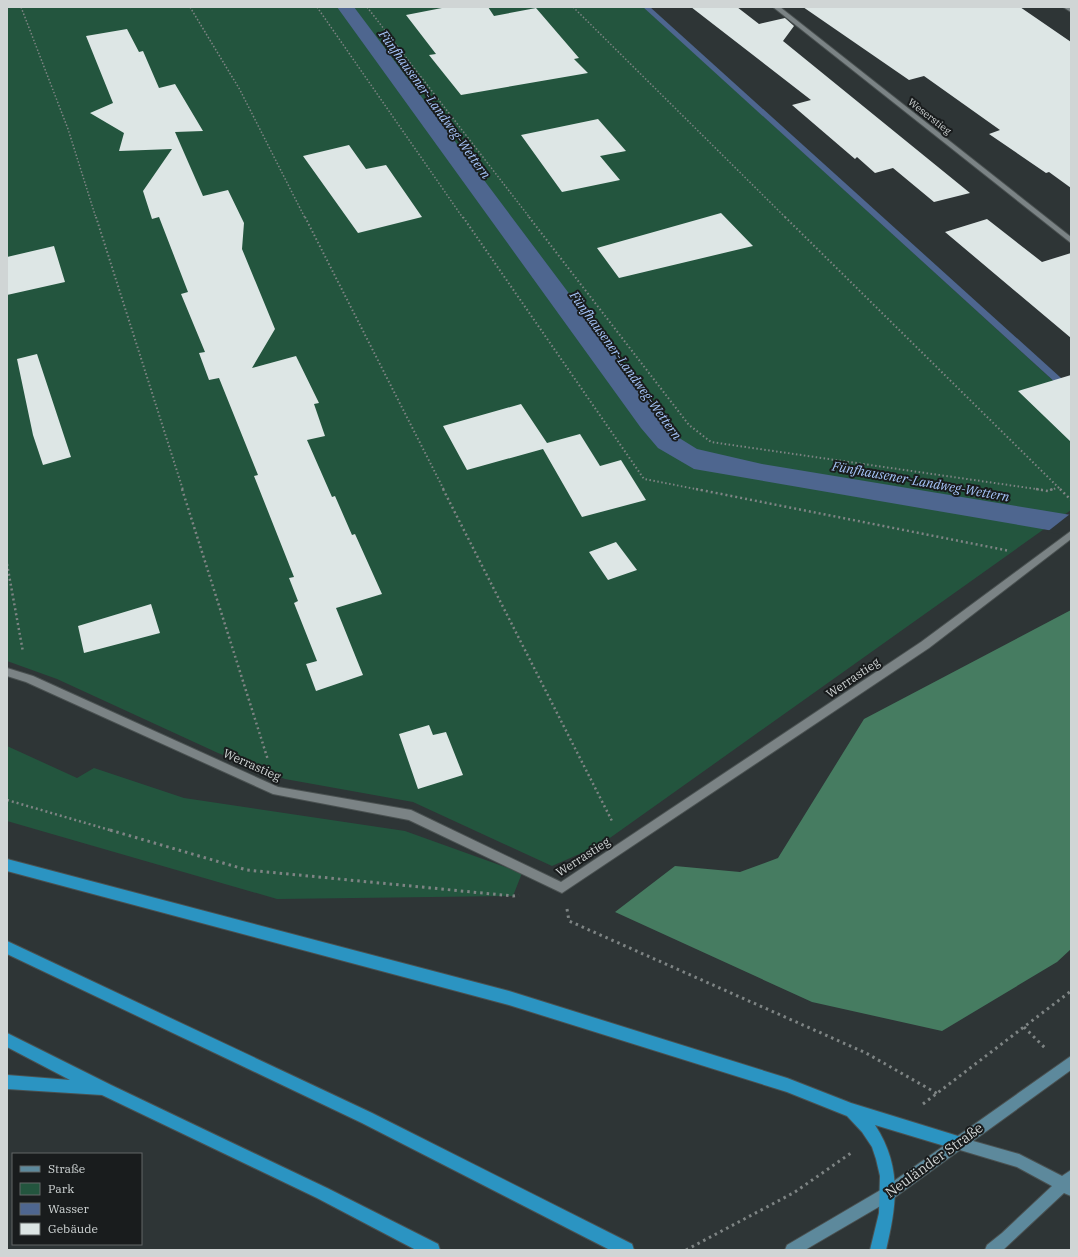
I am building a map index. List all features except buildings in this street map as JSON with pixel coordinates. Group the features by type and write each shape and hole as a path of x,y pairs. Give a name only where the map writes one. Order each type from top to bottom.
{"highway":[{"path":"7,865 509,998 787,1085 851,1110 958,1143"},
{"path":"7,947 367,1118 626,1250"},
{"path":"7,1040 106,1090 322,1193 432,1250"},
{"path":"7,1082 106,1090"},
{"path":"851,1110 860,1118 874,1137 885,1164 889,1193 878,1250"}],"main road":[{"name":"Neuländer Straße","path":"792,1250 889,1193 1071,1062"},
{"path":"958,1143 1019,1161 1068,1183 992,1250"}],"street":[{"name":"Weserstieg","path":"776,7 1071,241"},
{"path":"1066,7 1071,10"},
{"name":"Werrastieg","path":"7,672 28,679 278,791 411,816 562,888 924,645 1071,534"}],"path":[{"path":"21,7 68,129 278,791"},
{"path":"190,7 240,90 625,845"},
{"path":"316,7 644,480 1041,557"},
{"path":"367,7 688,425 711,442 1048,491 1060,487"},
{"path":"573,7 1060,487 1071,500"},
{"path":"7,564 28,679"},
{"path":"7,800 247,870 513,896 562,888"},
{"path":"569,921 866,1053 938,1094 1071,991"},
{"path":"1024,1027 1045,1048"},
{"path":"686,1250 795,1192 841,1159"}],"green space":[{"path":"7,7 644,7 1071,397 1071,510 600,845 552,866 413,802 285,779 218,753 57,679 7,661"},
{"path":"1071,610 1071,949 1057,962 942,1031 812,1002 615,912 675,866 740,872 778,858 864,719"},
{"path":"7,746 77,778 94,768 184,798 405,831 522,873 513,896 277,899 7,821"}],"water":[{"path":"337,7 354,7 676,436 697,449 762,464 1071,515 1071,534 694,469 658,448 641,428"}],"pier":[{"path":"1070,514 1071,536 1047,532"}],"waterway":[{"path":"646,7 1071,392"}],"water label":[{"name":"Fünfhausener-Landweg-Wettern","path":"435,104"},
{"name":"Fünfhausener-Landweg-Wettern","path":"626,365"},
{"name":"Fünfhausener-Landweg-Wettern","path":"921,481"}]}
